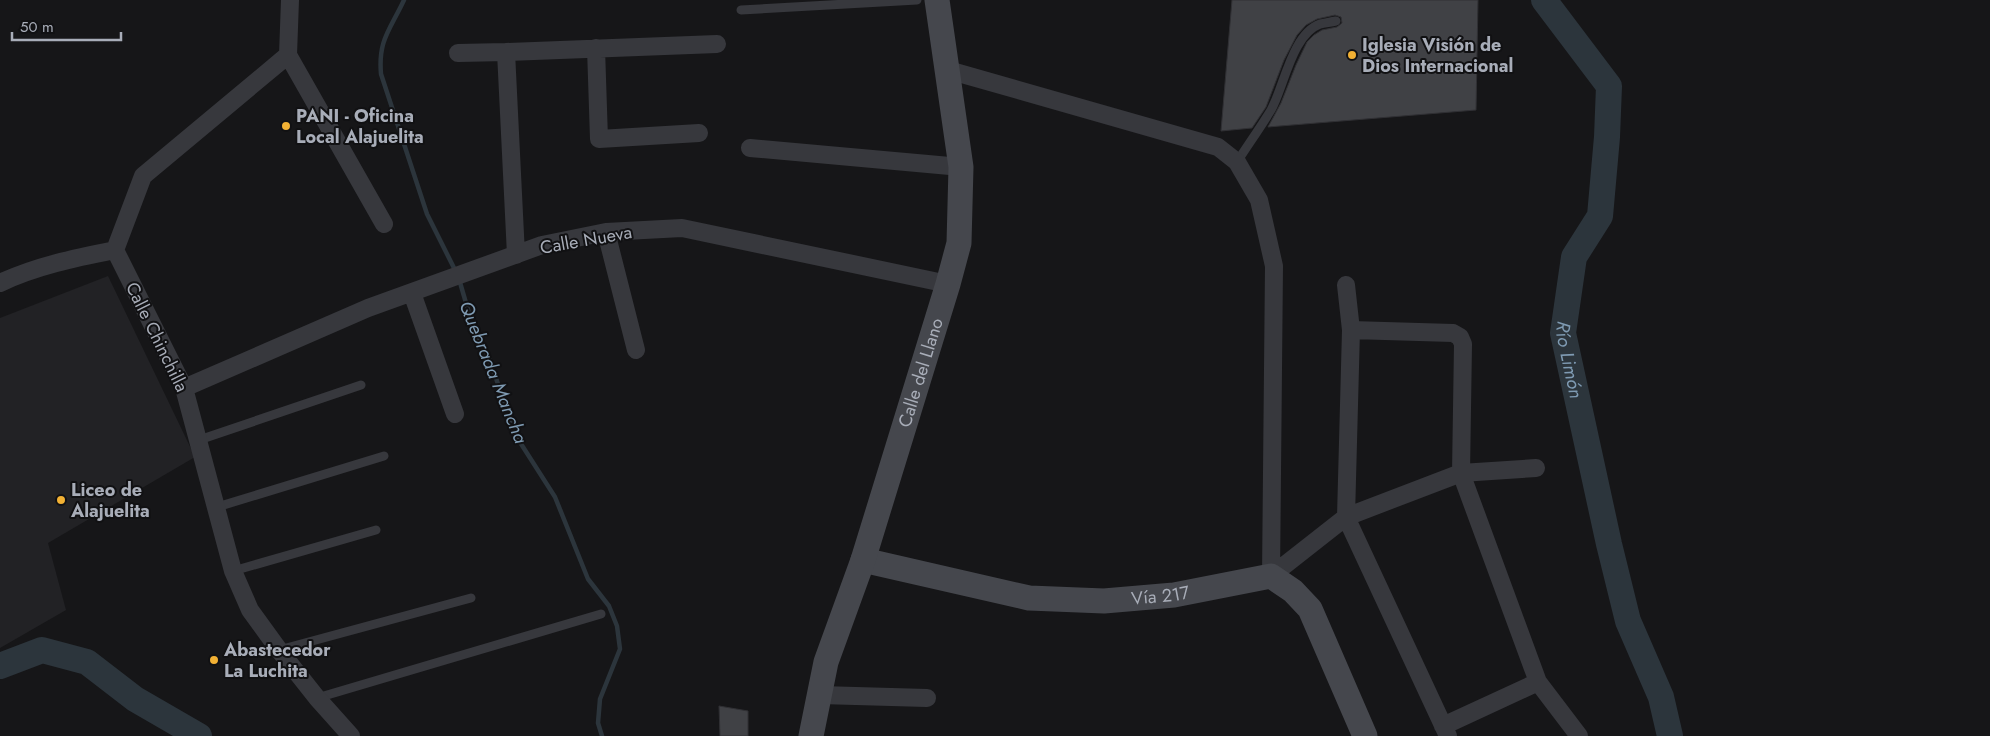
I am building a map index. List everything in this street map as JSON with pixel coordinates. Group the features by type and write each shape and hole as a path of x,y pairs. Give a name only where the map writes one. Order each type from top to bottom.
{"main road":[{"name":"Calle del Llano","path":"811,736 826,662 862,560 959,243 961,166 938,0"},
{"name":"Vía 217","path":"862,560 1029,598 1104,601 1174,595 1271,576"},
{"path":"1271,576 1293,591 1310,609 1366,736"}],"street":[{"path":"290,0 288,55 384,224"},
{"path":"458,53 717,44"},
{"path":"596,48 599,139 699,133"},
{"path":"506,52 516,255"},
{"path":"0,283 18,274 68,259 115,250 144,176 288,55"},
{"path":"948,70 1218,147 1236,162 1259,200 1274,266 1271,576"},
{"path":"750,148 961,166"},
{"name":"Calle Nueva","path":"184,388 368,308 542,245 606,232 682,228 948,284"},
{"path":"606,232 636,350"},
{"name":"Calle Chinchilla","path":"115,250 184,388 233,571 250,610 317,698 351,736"},
{"path":"1346,285 1351,330 1346,517 1445,731 1538,682"},
{"path":"412,293 455,414"},
{"path":"1351,330 1452,332 1460,337 1462,344 1461,473 1538,682 1579,736"},
{"path":"1271,576 1346,517 1461,473 1536,468"},
{"path":"820,695 927,698"}],"lane":[{"path":"741,10 917,0"},
{"path":"1236,162 1272,109 1288,69 1304,38 1320,24 1336,21"},
{"path":"199,440 361,385"},
{"path":"217,507 384,456"},
{"path":"233,571 376,530"},
{"path":"279,650 471,598"},
{"path":"317,698 601,614"}],"shaded area":[{"name":"Liceo de Alajuelita","path":"108,276 195,457 48,543 66,610 0,648 0,318"}],"building":[{"name":"Iglesia Visión de Dios Internacional","path":"1232,0 1478,0 1476,110 1268,127 1281,103 1307,42 1322,30 1337,27 1342,23 1341,17 1335,15 1317,19 1306,25 1297,35 1284,60 1266,107 1252,128 1221,131"},
{"path":"719,706 748,711 748,736 720,736"}],"waterway":[{"name":"Quebrada Mancha","path":"404,0 383,44 381,74 427,214 456,272"},
{"name":"Río Limón","path":"1544,0 1609,86 1607,137 1600,216 1574,257 1563,333 1609,544 1628,621 1661,697 1670,736"},
{"name":"Quebrada Mancha","path":"459,279 473,327 489,358 516,436 555,497 588,579 609,606 617,626 620,649 600,699 598,723 602,736"},
{"path":"0,666 42,650 87,662 135,699 199,736"}],"place":[{"name":"Iglesia Visión de Dios Internacional","path":"1352,55"},
{"name":"PANI - Oficina Local Alajuelita","path":"286,126"},
{"name":"Liceo de Alajuelita","path":"61,500"},
{"name":"Abastecedor La Luchita","path":"214,660"}]}
